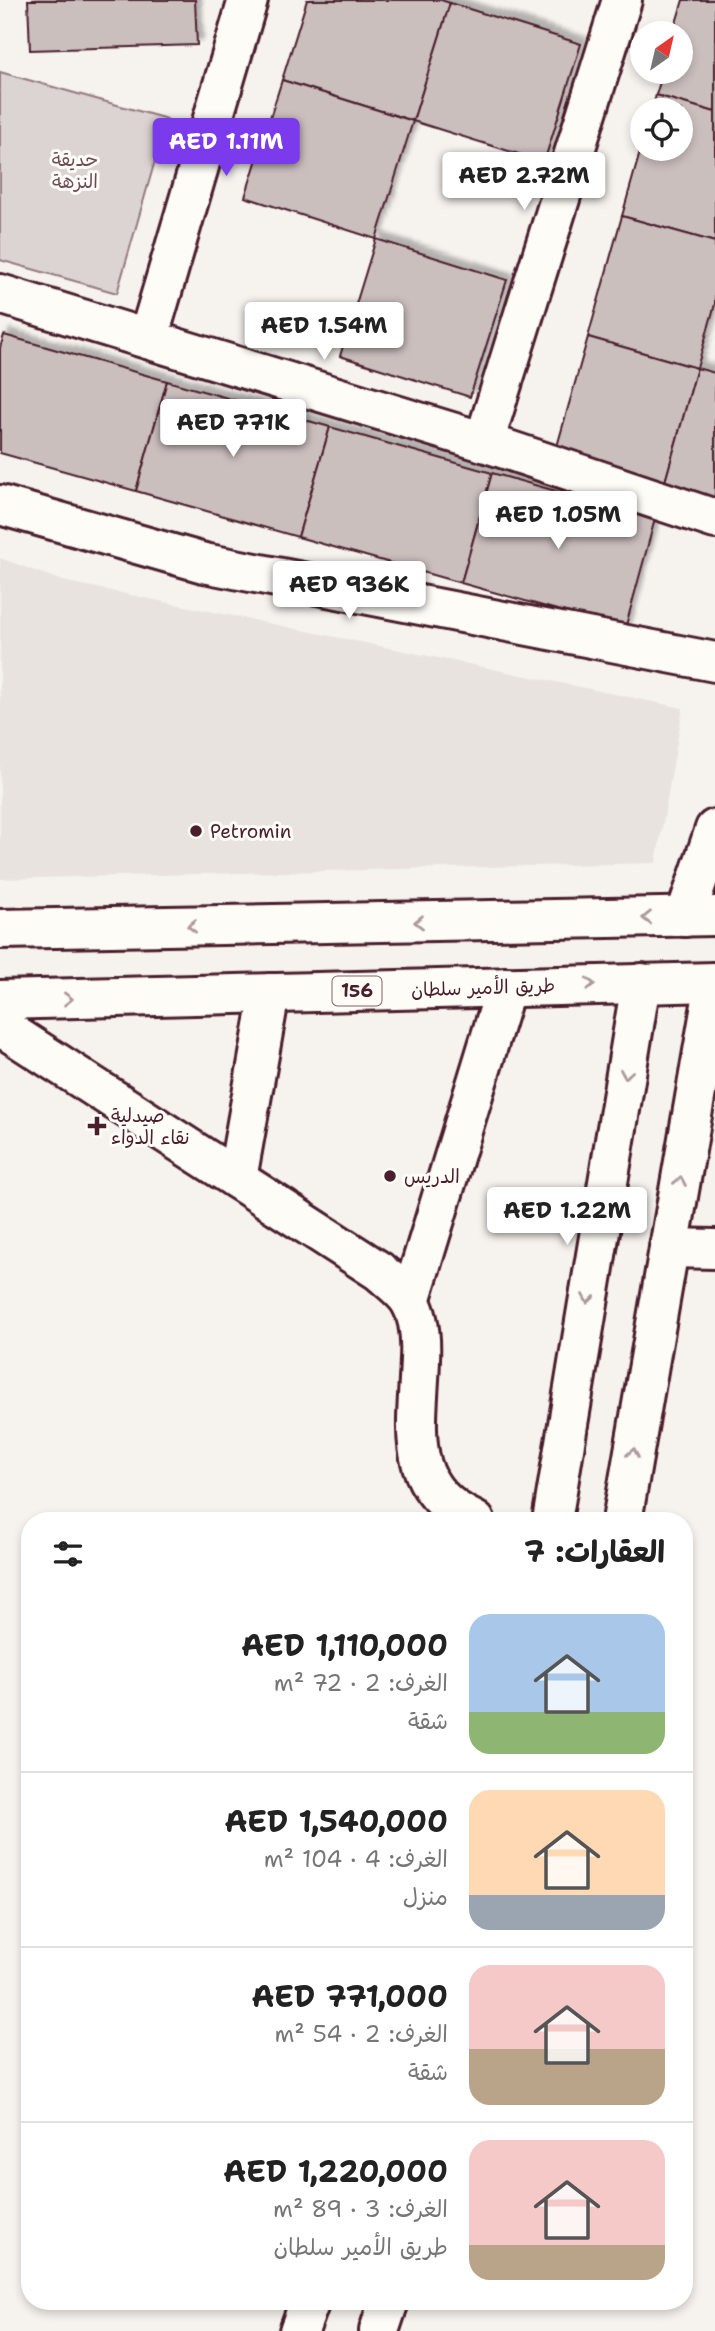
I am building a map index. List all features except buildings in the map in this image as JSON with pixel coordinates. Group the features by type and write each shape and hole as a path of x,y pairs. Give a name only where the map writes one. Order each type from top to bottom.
{"main road":[{"path":"148,340 248,0"},
{"path":"484,442 617,1"},
{"path":"0,294 484,442 715,519"},
{"path":"0,505 204,563 715,662"},
{"path":"0,929 700,917 715,829"},
{"path":"624,1512 715,982"},
{"name":"طريق الأمير سلطان","path":"0,1000 715,982"},
{"path":"553,1512 641,983"},
{"path":"410,1301 506,987"},
{"path":"237,1179 270,993"},
{"path":"0,1026 379,1271 410,1301 421,1334 417,1454 427,1484 456,1512"},
{"path":"668,1248 715,1248"},
{"path":"299,2331 307,2310"},
{"path":"379,2331 386,2310"}],"shaded area":[{"path":"0,558 63,581 683,708 656,863 0,879"}],"green space":[{"name":"حديقة النزهة","path":"0,72 167,119 117,293 0,260"}],"place":[{"name":"Petromin","path":"196,831"},
{"name":"صيدلية نقاء الدواء","path":"97,1126"},
{"name":"الدريس","path":"390,1176"}]}
